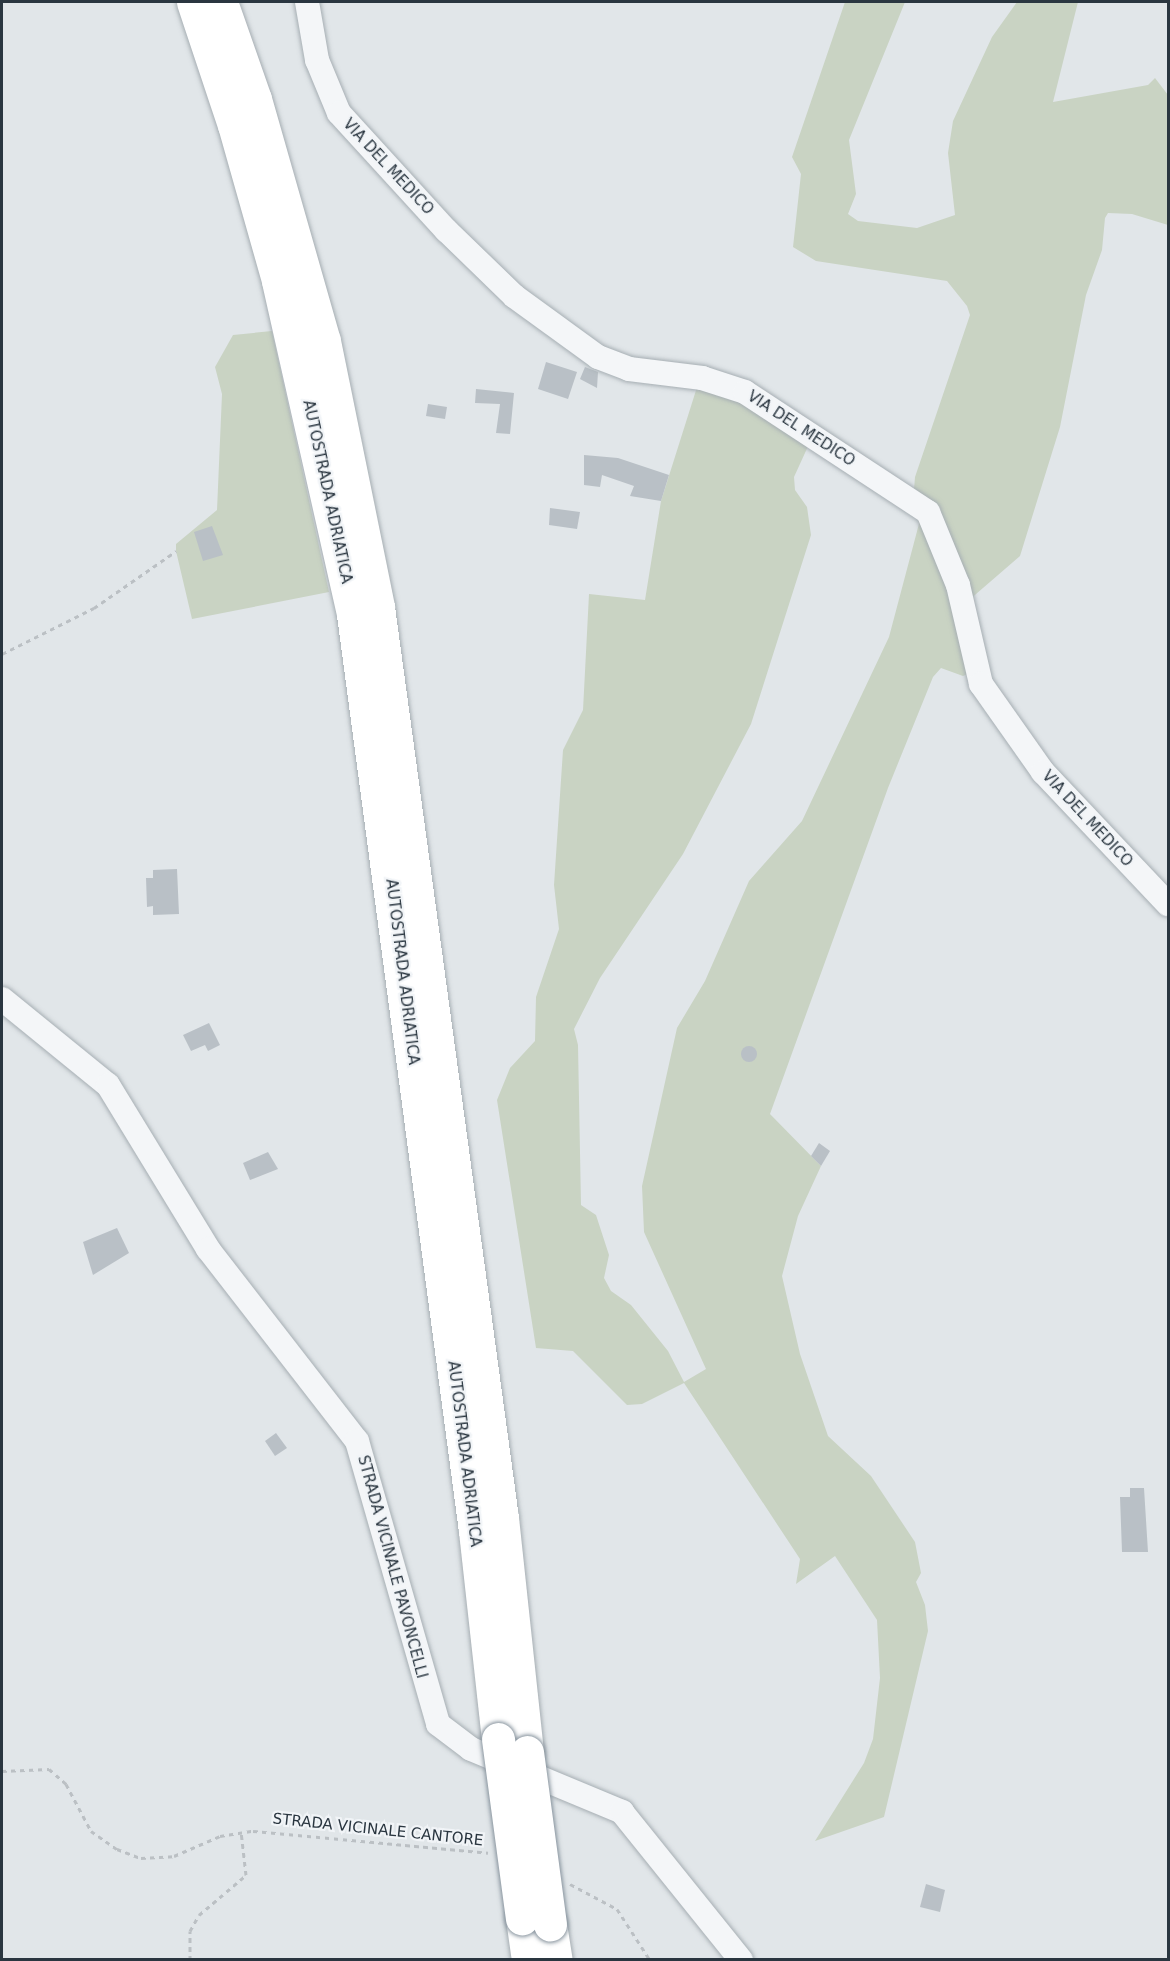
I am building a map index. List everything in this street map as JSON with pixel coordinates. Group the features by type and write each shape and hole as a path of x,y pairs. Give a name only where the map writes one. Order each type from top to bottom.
{"highway":[{"name":"AUTOSTRADA ADRIATICA","path":"193,2 234,125 278,282 353,614 475,1531 498,1739 536,1921 556,1959"},
{"name":"AUTOSTRADA ADRIATICA","path":"221,2 255,99 324,341 378,607 493,1449 527,1752 536,1921 528,1959"}],"street":[{"name":"VIA DEL MEDICO","path":"306,2 317,60 339,113 446,230 514,296 604,359 629,369 702,378 745,392 928,512 958,585 981,684 1043,772 1168,904"},
{"name":"STRADA VICINALE PAVONCELLI","path":"2,999 108,1085 208,1250 357,1441 438,1724 471,1749 622,1812 741,1959"}],"path":[{"path":"2,654 94,608 176,551"},
{"name":"STRADA VICINALE CANTORE","path":"2,1771 49,1769 66,1784 91,1831 129,1855 174,1856 241,1831 295,1832 493,1853"},
{"path":"190,1959 190,1930 199,1915 246,1875 241,1831"},
{"path":"559,1879 617,1909 650,1959"}],"green space":[{"path":"845,2 905,2 849,140 856,194 848,214 858,221 917,228 955,215 948,153 953,121 992,37 1017,2 1078,2 1053,102 1148,85 1155,78 1168,95 1168,225 1132,214 1108,213 1105,218 1102,250 1086,295 1060,427 1020,556 961,607 913,501 915,477 970,315 967,306 947,281 816,261 793,247 801,174 792,157"},
{"path":"272,331 329,592 192,619 176,544 217,510 222,394 215,367 233,335"},
{"path":"698,384 732,394 810,442 794,477 795,490 807,507 811,535 751,724 683,854 600,978 574,1029 578,1045 581,1205 596,1215 609,1255 604,1278 611,1291 631,1305 668,1351 684,1382 706,1369 644,1232 642,1186 677,1028 705,981 749,881 802,821 889,637 920,520 943,572 970,673 963,676 941,668 933,677 888,788 770,1114 821,1166 798,1216 782,1276 800,1354 828,1436 871,1476 915,1542 921,1573 916,1582 925,1605 928,1631 884,1817 815,1841 864,1763 873,1739 880,1678 877,1620 835,1556 796,1584 800,1559 684,1383 642,1404 627,1405 573,1351 536,1348 497,1100 510,1068 535,1041 536,997 559,929 554,885 563,750 583,710 589,594 645,600 661,501"}],"building":[{"path":"546,362 577,372 568,399 538,389"},
{"path":"585,367 598,372 597,388 580,379"},
{"path":"476,389 514,393 510,434 496,433 500,404 475,403"},
{"path":"428,404 447,407 445,419 426,416"},
{"path":"584,455 618,458 669,475 661,501 630,496 634,486 602,475 600,487 584,485"},
{"path":"550,508 580,512 577,529 549,525"},
{"path":"212,526 223,555 203,561 194,532"},
{"path":"177,869 179,914 153,915 153,906 147,907 146,878 153,878 153,870"},
{"path":"209,1023 220,1045 208,1051 205,1045 191,1051 183,1035"},
{"path":"746,1046 752,1046 757,1054 755,1060 746,1062 741,1057 741,1051"},
{"path":"819,1143 830,1151 821,1166 811,1156"},
{"path":"268,1152 278,1169 250,1180 243,1163"},
{"path":"117,1228 129,1253 93,1275 83,1242"},
{"path":"276,1433 287,1448 275,1456 265,1441"},
{"path":"1130,1488 1144,1488 1148,1552 1122,1552 1120,1497 1130,1497"},
{"path":"926,1884 945,1890 940,1912 920,1907"}]}
